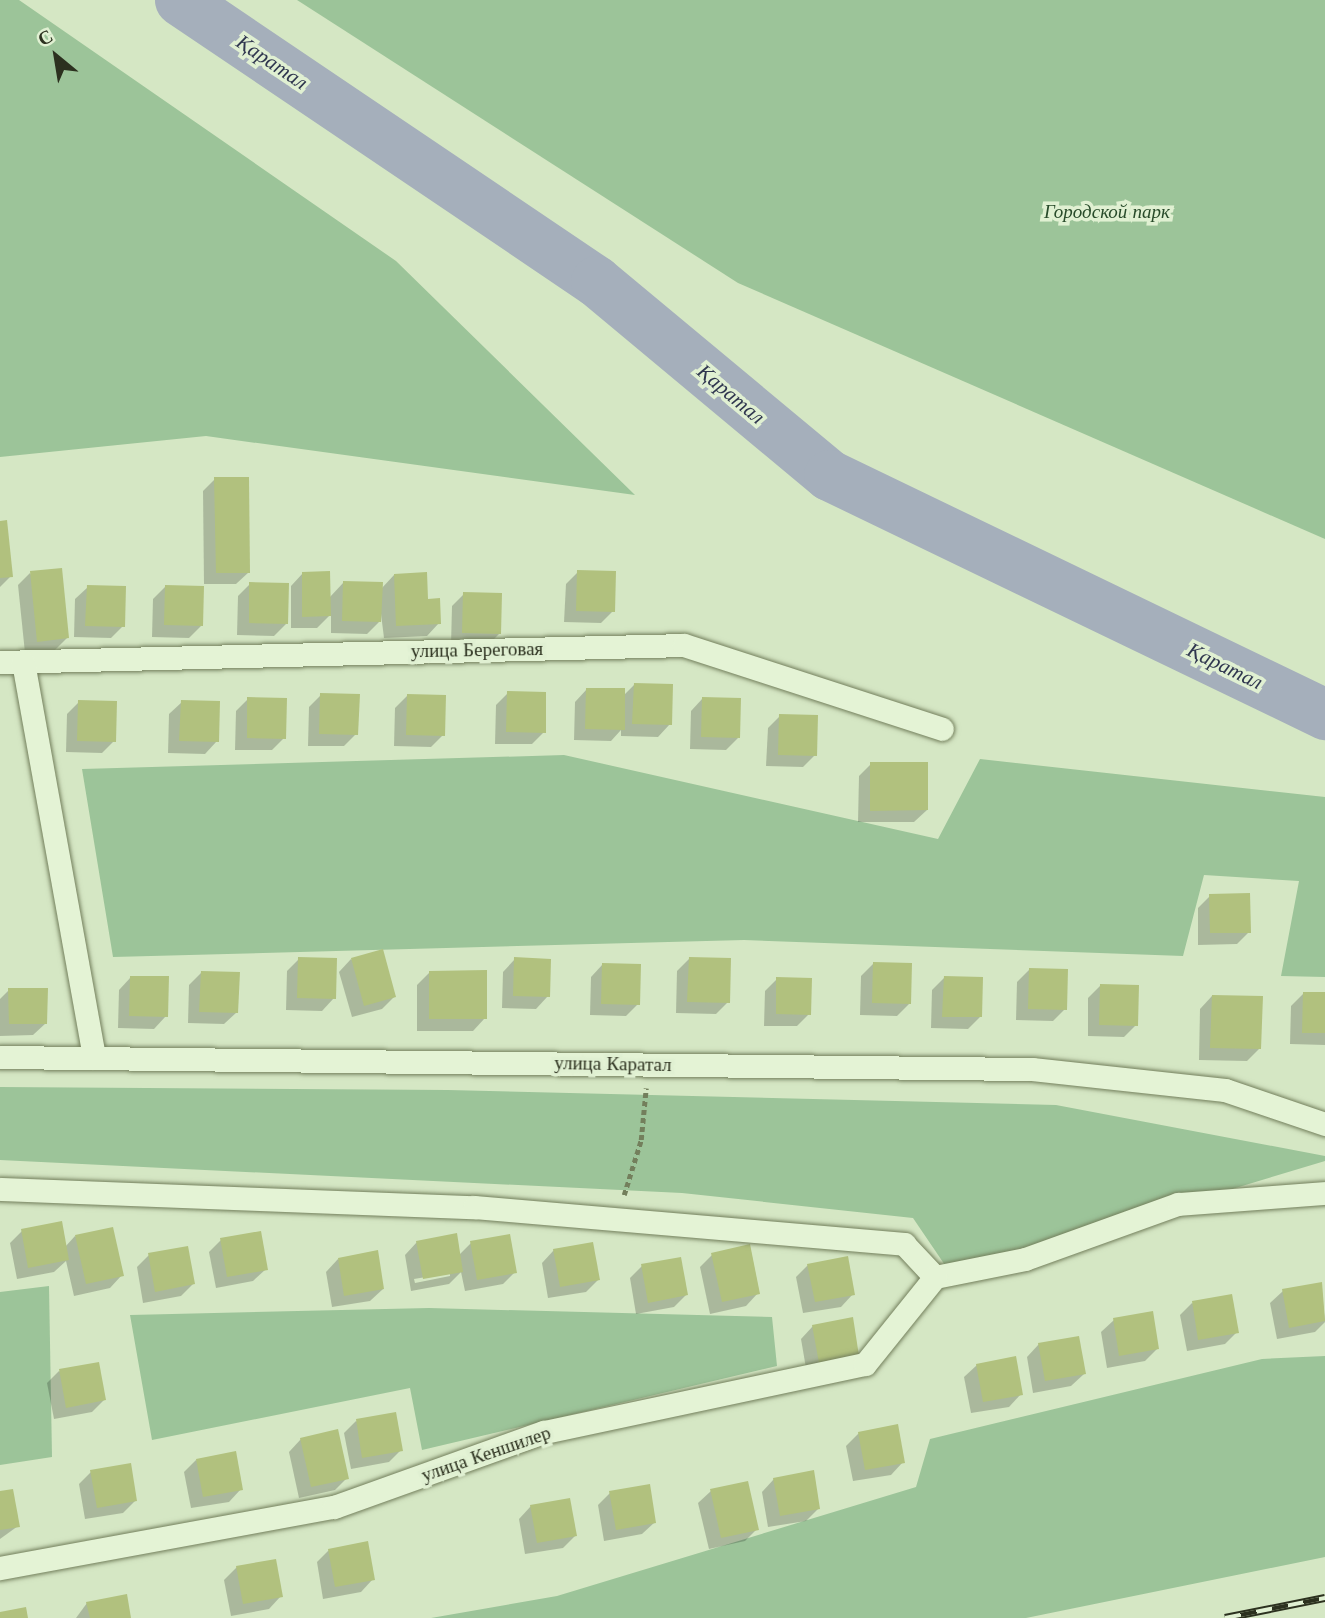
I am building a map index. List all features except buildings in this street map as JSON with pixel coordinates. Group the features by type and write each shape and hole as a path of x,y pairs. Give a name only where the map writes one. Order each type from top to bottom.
{"street":[{"name":"улица Береговая","path":"11,662 684,645 942,729"},
{"path":"11,662 94,1058"},
{"name":"улица Каратал","path":"0,1057 1032,1069 1225,1090 1325,1124"},
{"path":"0,1189 474,1207 904,1244 935,1277 1026,1259 1178,1204 1325,1193"},
{"name":"улица Кеншилер","path":"0,1568 334,1507 544,1432 865,1364 935,1277"}],"path":[{"path":"630,1179 640,1140 648,1065"}],"green space":[{"path":"0,0 19,0 396,261 635,495 206,436 0,457"},
{"name":"Городской парк","path":"297,0 1325,0 1325,539 738,283"},
{"path":"564,755 938,839 980,759 1325,797 1325,977 1281,976 1299,881 1204,875 1183,956 744,940 113,957 82,769"},
{"path":"0,1087 448,1090 1056,1105 1325,1156 1325,1161 951,1274 913,1218 682,1193 0,1160"},
{"path":"49,1286 52,1457 0,1465 0,1292"},
{"path":"429,1308 772,1317 777,1366 422,1450 410,1388 152,1440 130,1315"},
{"path":"1325,1356 1325,1557 1026,1618 431,1618 557,1596 916,1487 930,1439 1262,1359"}],"waterway":[{"name":"Қаратал","path":"180,0 596,281 829,475 1325,714"}],"railway":[{"path":"1225,1618 1325,1598"}]}
